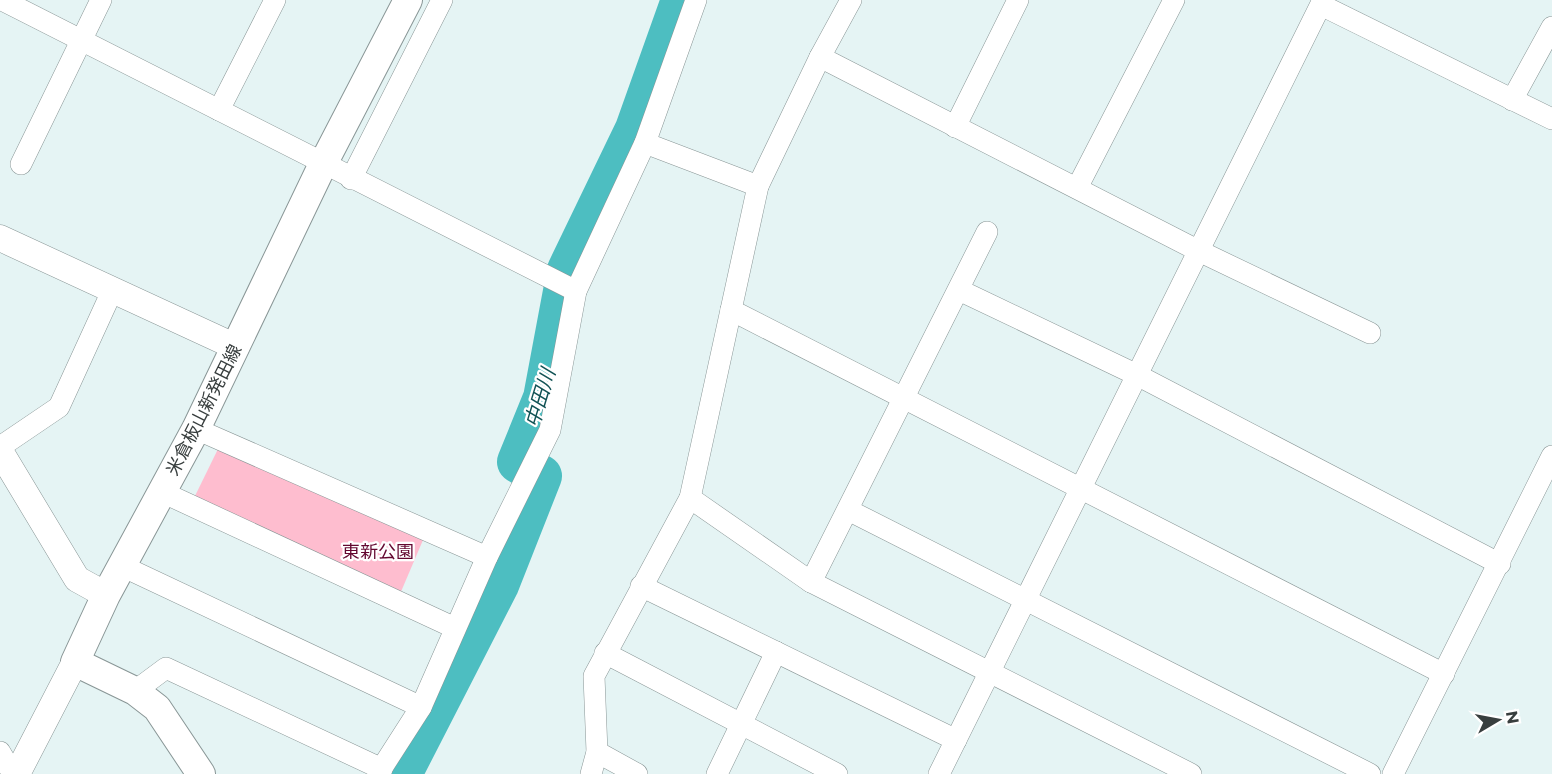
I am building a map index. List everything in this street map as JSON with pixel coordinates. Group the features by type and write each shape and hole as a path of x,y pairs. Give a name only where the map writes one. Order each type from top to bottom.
{"main road":[{"name":"米倉板山新発田線","path":"75,662 106,595 196,429 323,164 408,0"},
{"path":"75,662 135,691 157,708 201,774"}],"street":[{"path":"2,0 351,179 576,291"},
{"path":"21,164 101,0"},
{"path":"219,110 275,0"},
{"path":"351,179 442,0"},
{"path":"135,691 166,668 380,772 421,707 454,628 550,430 576,291 645,143 696,0"},
{"path":"591,774 597,752 594,676 690,498 758,186 820,57 851,0"},
{"path":"956,126 1018,0"},
{"path":"1077,189 1174,0"},
{"path":"939,774 1322,3 1552,119"},
{"path":"1512,100 1552,27"},
{"path":"820,57 1199,251 1370,333"},
{"path":"645,143 758,186"},
{"path":"811,582 987,232"},
{"path":"0,238 236,347"},
{"path":"106,595 77,579 0,449 59,407 113,289"},
{"path":"959,290 1137,375 1500,564"},
{"path":"730,310 1444,674"},
{"path":"196,429 487,558"},
{"path":"1393,774 1552,456"},
{"path":"162,492 454,628"},
{"path":"690,498 811,582 1191,774"},
{"path":"848,510 1370,774"},
{"path":"122,566 421,707"},
{"path":"641,586 956,740"},
{"path":"717,774 776,652"},
{"path":"605,653 837,774"},
{"path":"0,752 15,774 75,662"},
{"path":"597,752 637,774"}],"green space":[{"name":"東新公園","path":"218,449 423,540 400,594 194,498"}],"waterway":[{"name":"中田川","path":"401,774 498,585 541,476 518,462 544,398 568,270 636,129 682,0"}]}
